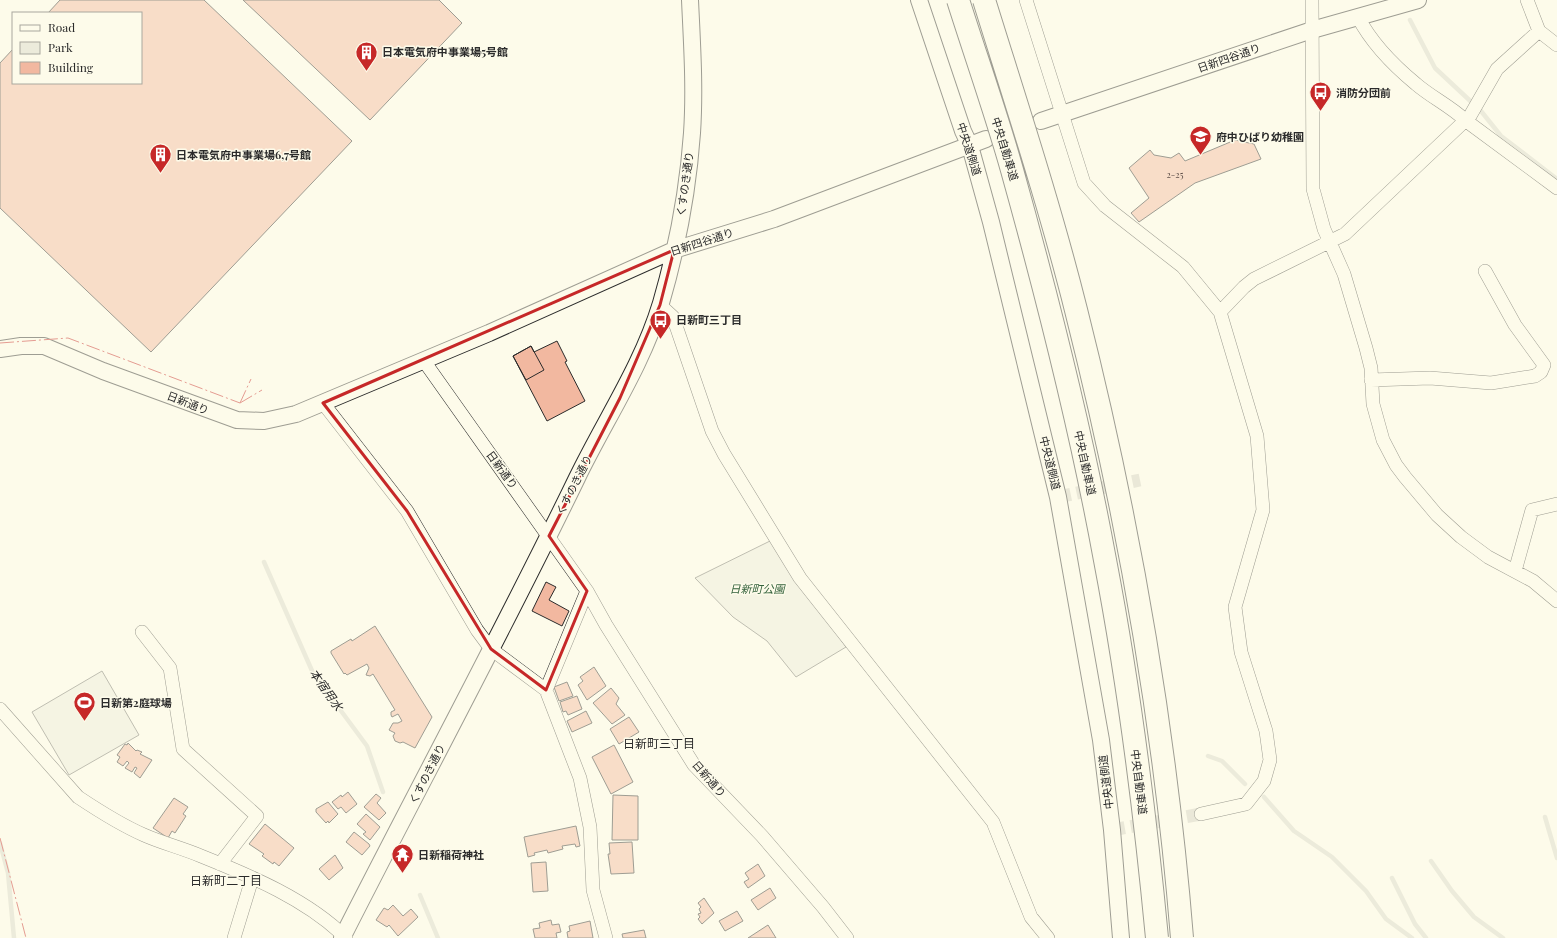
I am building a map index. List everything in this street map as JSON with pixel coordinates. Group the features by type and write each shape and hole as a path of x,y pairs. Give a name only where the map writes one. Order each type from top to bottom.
{"highway":[{"name":"中央自動車道","path":"958,0 1011,168 1051,316 1085,462 1105,559 1122,657 1138,769 1157,938"},
{"path":"984,0 1034,158 1076,309 1108,444 1148,653 1163,766 1182,938"}],"street":[{"name":"くすのき通り","path":"344,937 549,536 584,464 620,398 646,344 660,305 674,250 685,196 692,133 693,66 690,0"},
{"name":"中央道側道","path":"919,0 963,131 970,146 991,222 1058,497 1101,740 1112,830 1121,938"},
{"path":"1026,0 1084,183 1105,206 1183,267 1220,312 1257,436 1263,510 1235,607 1241,652 1266,731 1270,760 1264,781 1246,804 1201,814"},
{"path":"1312,0 1313,189 1317,210 1329,243 1344,274 1366,348 1371,368 1373,404 1378,425 1389,452 1396,465 1437,515 1461,537 1484,554 1533,581 1557,601"},
{"name":"日新四谷通り","path":"1041,121 1312,30 1418,0"},
{"path":"1527,0 1539,31 1557,45"},
{"path":"1358,17 1367,34 1382,53 1416,84 1467,118 1557,188"},
{"path":"1220,312 1244,287 1254,279 1345,234 1467,118 1480,100 1496,69 1539,31"},
{"name":"日新四谷通り","path":"424,361 674,250 774,219 986,139"},
{"path":"1371,380 1430,378 1490,382 1535,376 1541,372 1544,364 1516,325 1485,271"},
{"path":"660,305 673,317 712,431 724,454 800,578 993,822 1031,917 1048,938"},
{"name":"日新通り","path":"0,349 21,346 44,346 103,371 237,420 256,422 280,419 323,403 424,361 587,591 606,625 694,764 762,836 823,907 847,938"},
{"path":"323,403 407,511 477,630 491,649 546,690 580,778 590,827 594,890 606,938"},
{"path":"1515,571 1532,510 1557,504"},
{"path":"546,690 587,591"},
{"path":"142,632 170,668 183,749 257,816 220,864"},
{"path":"0,709 78,796 87,803 110,818 144,835 220,864 303,904 328,921 344,937"},
{"path":"234,938 252,879"}],"highlighted area":[{"path":"674,250 660,305 620,398 549,536 587,591 546,690 491,649 407,511 323,403"}],"green space":[{"name":"日新町公園","path":"770,541 846,647 796,677 767,641 733,617 695,578"},
{"name":"日新第2庭球場","path":"102,671 139,735 69,775 32,712"}],"building":[{"name":"日本電気府中事業場6,7号館","path":"60,0 204,0 352,141 151,352 0,208 0,63 12,50 12,84 142,84 142,12 49,12"},
{"name":"日本電気府中事業場5号館","path":"243,0 439,0 462,23 370,120"},
{"name":"府中ひばり幼稚園","path":"1235,140 1254,144 1261,159 1195,183 1139,222 1131,213 1149,198 1129,168 1150,150 1154,155 1171,158 1179,153 1185,161"},
{"path":"557,341 567,361 565,362 585,401 547,421 513,356 531,346 534,352"},
{"path":"531,346 544,370 526,380 513,356"},
{"path":"546,582 556,587 549,600 569,611 562,626 532,611"},
{"path":"375,626 432,717 415,748 403,742 400,743 395,741 393,736 395,733 389,730 393,723 402,721 398,714 392,717 391,712 395,710 373,674 370,676 366,675 369,668 367,664 347,675 345,673 344,674 331,653 331,651 351,639 352,641"},
{"path":"594,667 606,686 587,700 578,685 583,681 580,677"},
{"path":"567,682 573,696 559,701 554,687"},
{"path":"611,688 619,698 616,704 625,715 612,724 593,703"},
{"path":"577,696 582,709 568,715 566,711 563,712 560,702"},
{"path":"586,711 592,723 572,732 567,721"},
{"path":"629,717 639,732 619,744 610,729"},
{"path":"128,743 136,751 142,752 140,754 152,760 140,778 134,773 137,768 135,767 132,772 125,768 129,763 127,761 123,766 117,762 120,757 117,755 125,744 127,745"},
{"path":"614,745 633,782 611,794 592,757"},
{"path":"348,792 357,804 346,813 341,807 338,809 332,802"},
{"path":"376,794 381,798 377,803 386,813 379,820 364,807"},
{"path":"613,795 638,796 638,840 612,840"},
{"path":"174,798 188,807 183,814 186,816 175,833 172,831 168,838 153,828"},
{"path":"328,802 338,814 329,823 328,821 326,823 316,812 316,809"},
{"path":"366,814 380,827 370,840 363,834 366,832 357,824"},
{"path":"265,824 294,848 279,866 274,862 273,864 262,856 264,854 249,844"},
{"path":"576,826 580,846 576,847 575,844 562,846 563,849 548,853 547,850 534,853 535,855 528,857 524,837"},
{"path":"354,832 370,846 362,855 346,842"},
{"path":"632,842 634,873 611,874 608,854 610,854 609,843"},
{"path":"335,855 343,868 329,880 319,869"},
{"path":"546,862 548,891 533,892 531,863"},
{"path":"758,864 765,876 748,888 744,882 749,879 745,873"},
{"path":"770,888 776,898 758,910 751,900"},
{"path":"704,898 714,913 702,924 698,919 700,917 698,914 701,913 699,909 701,907 698,903"},
{"path":"393,905 403,916 411,909 418,917 398,936 389,925 387,927 376,920 384,908 388,910"},
{"path":"737,911 743,921 725,931 719,921"},
{"path":"551,920 552,925 559,924 561,932 556,933 557,938 535,938 533,929 540,928 539,923"},
{"path":"590,921 593,938 568,938 567,932 570,931 569,926"},
{"path":"768,925 776,938 748,938"},
{"path":"644,930 646,938 623,938 622,934"}],"waterway":[{"path":"1410,20 1435,68 1481,111 1501,136 1557,179"},
{"name":"本宿用水","path":"264,562 313,673 367,746 383,792"},
{"path":"1208,756 1222,761 1245,784"},
{"path":"1264,797 1294,831 1332,857 1366,891 1386,919 1412,938"},
{"path":"1545,817 1557,858"},
{"path":"0,843 8,873 14,938"},
{"path":"1431,861 1452,891 1474,917 1503,938"},
{"path":"1392,878 1415,924 1426,938"},
{"name":"本宿用水","path":"420,895 438,938"}],"tunnel":[{"path":"1058,497 1140,480"},
{"path":"1112,830 1201,814"}],"power":[{"path":"0,343 68,338 240,403"},
{"path":"240,403 251,379"},
{"path":"240,403 262,390"},
{"path":"0,838 26,938"}],"place":[{"name":"日本電気府中事業場5号館","path":"367,72"},
{"name":"消防分団前","path":"1320,112"},
{"name":"府中ひばり幼稚園","path":"1201,156"},
{"name":"日本電気府中事業場6,7号館","path":"160,174"},
{"name":"日新町三丁目","path":"660,340"},
{"name":"日新第2庭球場","path":"85,722"},
{"name":"日新稲荷神社","path":"402,874"}],"district":[{"name":"日新町三丁目","path":"659,744"},
{"name":"日新町二丁目","path":"226,881"}]}
